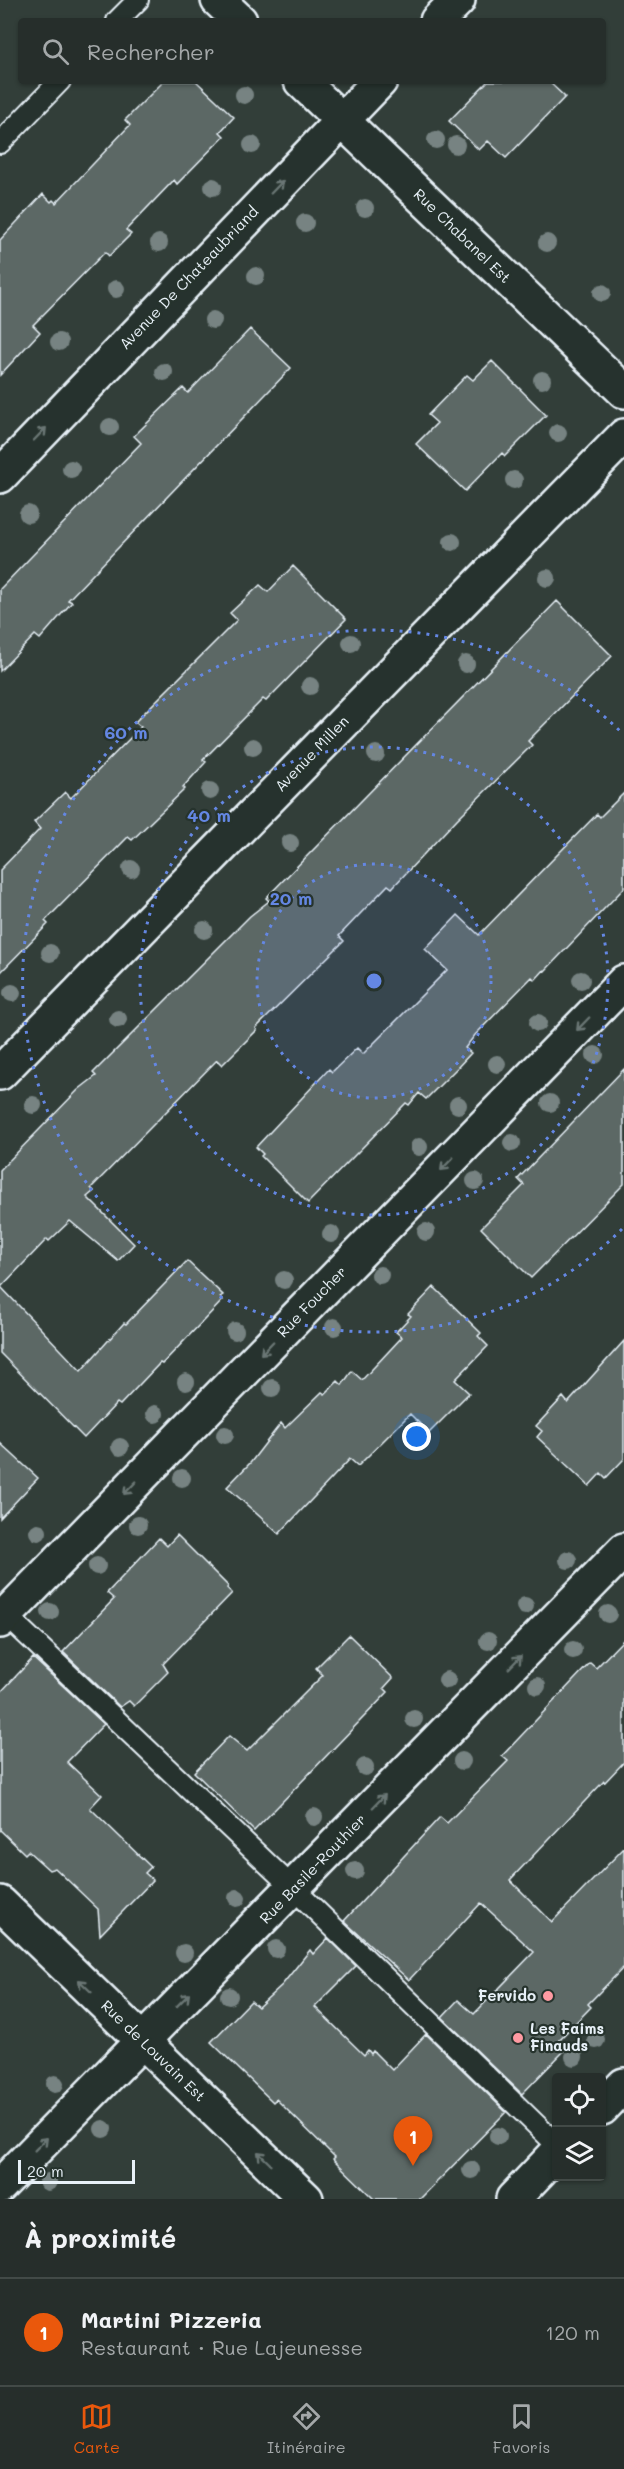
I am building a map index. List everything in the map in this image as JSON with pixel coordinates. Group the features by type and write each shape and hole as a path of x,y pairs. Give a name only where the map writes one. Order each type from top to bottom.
{"street":[{"path":"218,0 237,18"},
{"path":"440,18 458,0"},
{"name":"Rue Chabanel Est","path":"304,84 624,391"},
{"name":"Avenue De Chateaubriand","path":"0,476 377,84"},
{"name":"Avenue Millen","path":"0,1073 624,436"},
{"name":"Rue Foucher","path":"3,1618 624,982"},
{"name":"Rue Basile-Routhier","path":"0,2186 294,1889 624,1550"},
{"name":"Rue de Louvain Est","path":"0,1903 306,2199"},
{"path":"606,2104 624,2085"},
{"path":"513,2199 552,2158"}],"lane":[{"path":"120,18 138,0"},
{"path":"0,143 57,84"},
{"path":"3,1618 294,1889 552,2140"},
{"path":"0,2194 5,2199"}],"building":[{"path":"161,84 199,84 234,117 220,132 224,136 177,184 174,180 126,230 131,234 109,256 105,252 33,325 40,332 0,375 0,240 43,194 51,202 53,200 56,203 130,125 125,120"},
{"path":"485,84 551,84 565,97 506,158 488,141 479,150 449,121"},
{"path":"250,329 291,368 68,600 72,602 40,639 35,635 0,671 0,589 141,443 134,436 183,388 188,393"},
{"path":"492,361 546,415 505,456 502,453 465,491 416,444 437,423 428,415 467,375 473,380"},
{"path":"293,566 346,619 266,701 263,699 203,760 206,762 183,787 185,789 132,840 128,837 45,921 48,924 0,973 0,870 40,829 34,822 65,792 71,798 141,727 135,722 237,620 230,613 260,585 268,592"},
{"path":"557,601 612,656 528,741 532,745 457,819 392,888 388,885 339,936 344,941 256,1028 257,1030 222,1065 217,1060 91,1188 94,1191 87,1197 134,1244 118,1261 70,1221 49,1241 47,1239 1,1287 81,1371 124,1323 126,1324 187,1261 223,1295 220,1297 223,1300 162,1364 160,1363 120,1405 117,1403 84,1438 0,1353 0,1170 78,1090 96,1076 93,1073 250,916 269,901 266,898"},
{"path":"624,793 624,888 545,971 535,980 532,977 475,1035 465,1048 471,1053 426,1099 419,1093 409,1105 406,1103 308,1203 261,1156 263,1154 256,1147 329,1069 332,1072 357,1048 363,1054 447,970 425,949 458,915 479,935 597,814 600,817"},
{"path":"624,1069 624,1184 531,1278 481,1228 524,1185 518,1179"},
{"path":"434,1287 481,1333 478,1336 488,1346 455,1380 469,1393 429,1433 410,1414 358,1466 350,1459 279,1534 227,1487 251,1462 281,1423 285,1428 322,1392 325,1394 338,1381 342,1385 352,1371 362,1380 402,1337 396,1332 411,1316 408,1314"},
{"path":"624,1341 624,1459 606,1478 601,1473 589,1486 537,1437 542,1431 536,1426 563,1397 568,1403"},
{"path":"0,1443 38,1478 0,1518"},
{"path":"177,1535 228,1586 227,1588 232,1593 163,1664 168,1672 134,1706 129,1701 120,1707 63,1652 114,1599 107,1593 159,1538 167,1546"},
{"path":"349,1635 393,1678 384,1688 388,1692 254,1831 194,1772 229,1736 247,1751 323,1675 316,1668"},
{"path":"624,1639 624,1762 510,1880 552,1922 624,1848 624,1967 588,2004 591,2007 557,2042 565,2050 522,2094 442,2017 458,2000 474,2014 534,1952 481,1903 409,1980 344,1921 440,1817 447,1823 508,1761 502,1756 590,1663 596,1668"},
{"path":"33,1658 104,1724 67,1762 102,1795 90,1808 151,1867 145,1873 153,1880 100,1935 98,1909 55,1868 49,1870 28,1851 25,1854 0,1830 0,1693"},
{"path":"328,1938 356,1966 315,2007 364,2055 368,2050 371,2054 373,2051 392,2070 426,2034 506,2112 420,2199 374,2199 276,2099 273,2102 211,2042 251,2001 258,2007 282,1985 310,1950 313,1954"}],"place":[{"name":"Fervido","path":"548,1996"},
{"name":"Les Faims Finauds","path":"518,2038"},
{"name":"Martini Pizzeria","path":"413,2166"}]}
